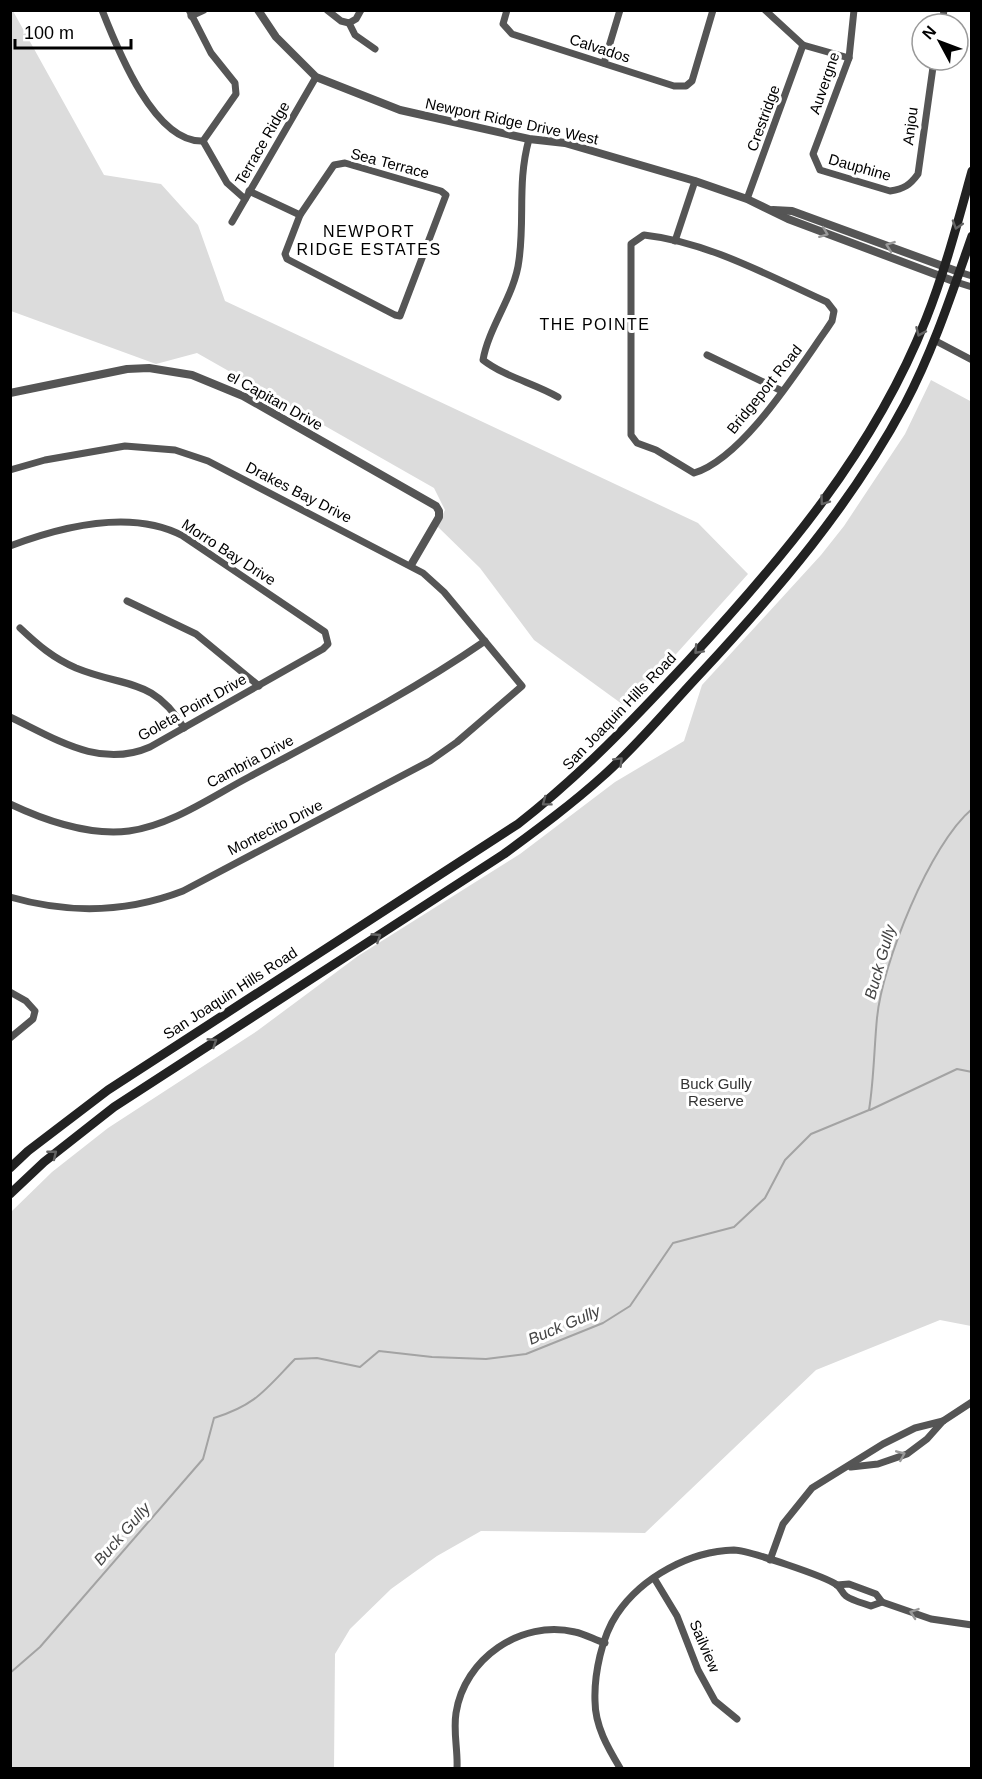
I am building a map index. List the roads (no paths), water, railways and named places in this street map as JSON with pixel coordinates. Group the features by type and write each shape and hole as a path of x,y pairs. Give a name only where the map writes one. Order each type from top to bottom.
{"main road":[{"name":"San Joaquin Hills Road","path":"10,1168 28,1150 108,1090 518,824 566,787 605,750 772,569 832,490 890,394 925,321 945,266 972,171"},
{"path":"10,1194 44,1162 114,1107 504,854 556,817 604,775 751,618 820,536 875,456 905,403 934,340 972,236"}],"street":[{"path":"102,10 117,47 151,109 170,127 192,141 203,141 236,94 235,83 208,48 190,13 204,10"},
{"path":"258,10 276,37 316,77"},
{"path":"327,10 340,21 349,22 356,20 361,10"},
{"name":"Calvados","path":"507,10 503,24 512,34 674,86 686,86 692,81 713,10"},
{"path":"604,63 620,10"},
{"path":"765,10 803,45 849,58"},
{"name":"Auvergne","path":"814,162 813,154 849,58 854,10"},
{"path":"349,22 355,35 375,49"},
{"name":"Crestridge","path":"747,199 803,45"},
{"name":"Anjou","path":"902,189 918,174 932,72"},
{"name":"Newport Ridge Drive West","path":"316,77 400,110 529,139 565,143 695,181 747,199 788,219 956,282"},
{"name":"Terrace Ridge","path":"232,222 316,77"},
{"path":"529,139 521,166 519,261 504,309 485,350 483,360 494,368 539,386 558,397"},
{"path":"203,141 227,183 245,199"},
{"name":"Dauphine","path":"814,162 820,170 860,184 890,191 902,189"},
{"name":"Sea Terrace","path":"345,164 441,191 446,195 400,316 287,259 285,254 300,215 334,165 345,164"},
{"path":"675,242 695,181"},
{"path":"249,191 300,215"},
{"name":"Newport Ridge Drive West","path":"773,210 792,211 959,272"},
{"name":"Bridgeport Road","path":"644,236 675,242 733,260 831,306 834,311 832,321 782,392 744,438 706,470 694,473 656,450 637,443 631,435 631,244 635,239 644,236"},
{"path":"959,272 972,276"},
{"path":"956,282 972,287"},
{"path":"934,340 972,360"},
{"path":"707,355 782,392"},
{"name":"el Capitan Drive","path":"10,393 127,369 171,370 192,375 243,396 439,511 439,517 411,566"},
{"name":"Drakes Bay Drive","path":"10,470 45,460 125,446 176,450 208,461 411,566 444,592 522,686"},
{"name":"Morro Bay Drive","path":"10,546 50,533 115,522 142,522 158,525 183,536 319,628"},
{"path":"127,602 196,634 259,686"},
{"path":"20,628 44,652 62,662 104,678 152,691 167,703 184,728"},
{"name":"Goleta Point Drive","path":"10,717 78,749 100,755 121,755 142,751 323,649 328,645 328,638 319,628"},
{"name":"Cambria Drive","path":"10,804 47,819 87,830 115,832 157,824 383,706 484,641"},
{"name":"Montecito Drive","path":"10,897 53,906 98,910 142,904 183,891 435,758 522,686"},
{"path":"10,992 27,1001 34,1011 33,1019 10,1038"},
{"path":"849,1467 878,1464 907,1454 927,1439 943,1421 972,1402"},
{"path":"770,1560 783,1524 812,1488 883,1444 915,1428 943,1421"},
{"path":"620,1768 601,1733 595,1702 597,1672 605,1643 617,1614 654,1578 676,1564 705,1554 735,1550 770,1560 837,1585 849,1584 876,1594 882,1602 931,1619 972,1625"},
{"name":"Sailview","path":"654,1578 677,1616 698,1670 715,1701 737,1719"},
{"path":"837,1585 844,1595 871,1606 882,1602"},
{"path":"457,1768 456,1713 461,1694 477,1663 505,1642 534,1630 574,1631 605,1643"}],"waterway":[{"name":"Buck Gully","path":"10,1673 40,1647 203,1459 214,1418 250,1402 295,1359 317,1358 360,1367 379,1351 432,1357 486,1359 526,1354 603,1323 630,1306 673,1243 734,1227 765,1198 785,1160 811,1134 869,1110 877,1018 888,967 898,937 925,876 940,849 956,826 972,809"},
{"path":"870,1110 957,1069 972,1072"}],"district":[{"name":"NEWPORT RIDGE ESTATES","path":"369,240"},
{"name":"THE POINTE","path":"595,324"}],"park label":[{"name":"Buck Gully Reserve","path":"716,1092"}]}
